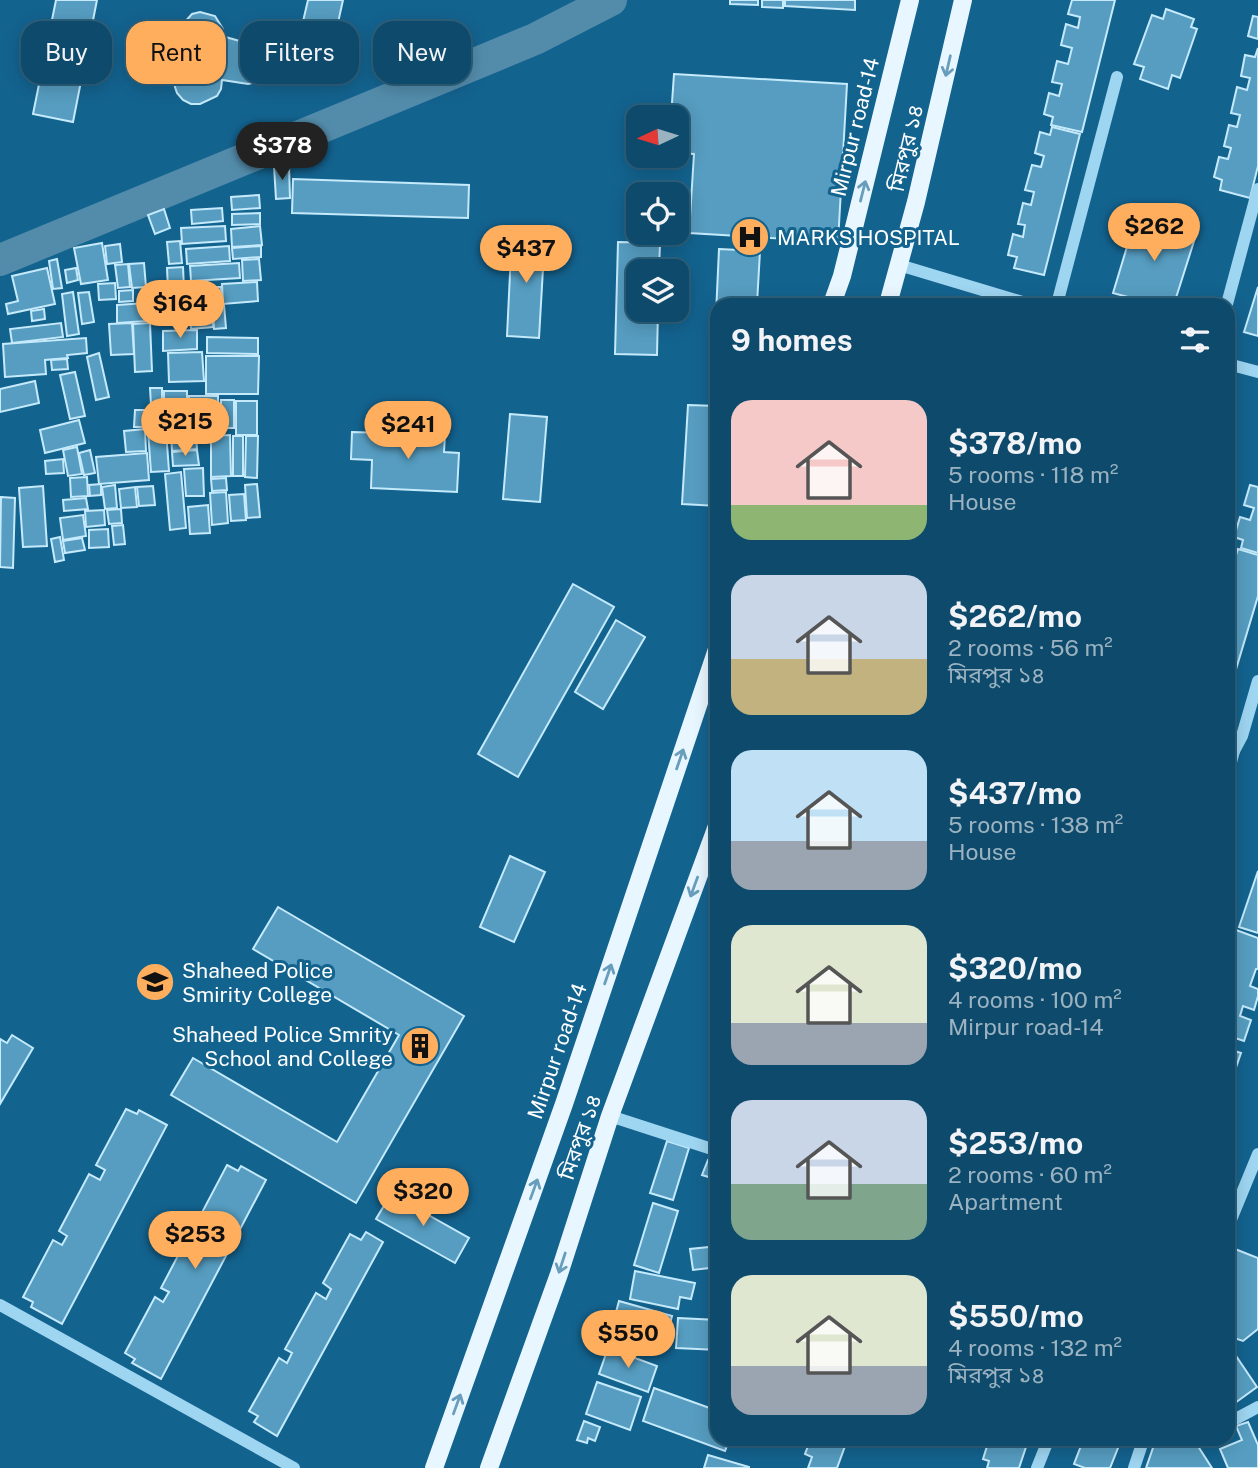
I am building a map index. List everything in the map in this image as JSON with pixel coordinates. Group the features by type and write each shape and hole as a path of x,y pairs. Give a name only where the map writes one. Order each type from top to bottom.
{"main road":[{"name":"Mirpur road-14","path":"834,298 842,276 911,0"},
{"name":"মিরপুর ১৪","path":"890,298 916,202 964,0"},
{"name":"Mirpur road-14","path":"435,1468 564,1104 710,670"},
{"name":"মিরপুর ১৪","path":"489,1468 559,1274 610,1116 710,845"}],"street":[{"path":"1059,298 1117,77"},
{"path":"1229,298 1258,189"},
{"path":"899,265 1009,298"},
{"path":"1235,366 1258,373"},
{"path":"1235,746 1242,736 1258,681"},
{"path":"610,1116 710,1148"},
{"path":"1235,1210 1258,1154"},
{"path":"0,1305 294,1468"},
{"path":"1235,1419 1258,1407"},
{"path":"1037,1468 1046,1446"},
{"path":"1134,1468 1141,1446"}],"building":[{"path":"56,0 97,0 93,21 52,21"},
{"path":"308,0 343,0 338,21 303,21"},
{"path":"730,0 758,0 758,5 730,4"},
{"path":"762,0 783,0 783,8 762,7"},
{"path":"785,0 855,0 855,10 785,6"},
{"path":"1072,0 1115,0 1082,132 1051,125 1053,117 1044,114 1049,93 1059,96 1062,84 1052,82 1057,61 1068,64 1072,48 1061,45 1066,24 1078,28 1080,17 1068,14"},
{"path":"1166,9 1194,19 1191,27 1197,29 1180,78 1172,75 1168,89 1140,79 1144,67 1134,64 1152,15 1163,19"},
{"path":"200,12 215,16 218,21 186,21 192,14"},
{"path":"1253,16 1258,17 1258,39 1248,36"},
{"path":"226,37 240,41 240,83 226,81"},
{"path":"1258,48 1258,166 1250,198 1220,190 1222,180 1214,177 1219,157 1228,159 1231,148 1224,146 1229,125 1237,127 1240,115 1231,113 1237,87 1247,90 1250,78 1241,76 1245,55 1255,57"},
{"path":"674,74 847,84 838,242 689,233 694,154 690,154 690,105 672,105"},
{"path":"39,84 80,84 73,122 33,114"},
{"path":"174,84 222,84 217,96 200,104 191,104 177,93"},
{"path":"1052,127 1080,134 1044,275 1014,268 1017,257 1008,255 1013,234 1023,237 1025,225 1018,224 1023,203 1031,205 1034,192 1025,190 1032,165 1041,167 1044,156 1035,153 1040,132 1050,135"},
{"path":"274,166 289,166 290,198 276,199"},
{"path":"293,179 469,185 468,218 292,213"},
{"path":"259,195 260,208 232,210 231,197"},
{"path":"222,208 223,221 192,224 191,210"},
{"path":"164,209 170,228 155,234 148,215"},
{"path":"260,213 260,224 232,225 232,214"},
{"path":"1136,217 1196,235 1176,298 1132,298 1113,293"},
{"path":"225,226 226,241 182,244 181,228"},
{"path":"260,226 262,245 232,247 231,229"},
{"path":"512,232 545,234 539,338 507,336"},
{"path":"180,241 182,263 169,264 167,242"},
{"path":"618,242 626,242 626,245 660,245 659,259 626,259 626,322 658,322 657,355 615,354"},
{"path":"102,243 108,280 81,284 74,248"},
{"path":"120,244 122,262 107,264 105,246"},
{"path":"229,246 230,261 187,264 186,249"},
{"path":"261,246 261,257 233,259 232,248"},
{"path":"719,249 760,251 757,298 717,298"},
{"path":"57,259 62,288 53,289 49,261"},
{"path":"259,259 261,280 243,281 242,260"},
{"path":"144,263 146,287 132,288 129,264"},
{"path":"239,263 240,278 191,281 190,266"},
{"path":"128,264 130,287 118,288 115,265"},
{"path":"183,267 184,289 168,290 167,268"},
{"path":"47,268 55,304 8,314 6,304 18,301 12,276"},
{"path":"76,268 78,280 67,283 65,270"},
{"path":"257,282 258,301 223,304 222,284"},
{"path":"115,283 116,299 99,300 98,284"},
{"path":"209,287 221,287 222,302 210,303"},
{"path":"1258,287 1258,336 1244,332"},
{"path":"133,290 133,301 119,302 119,291"},
{"path":"73,292 79,334 67,336 62,294"},
{"path":"89,292 94,322 82,324 78,293"},
{"path":"162,302 162,320 117,323 117,305"},
{"path":"211,304 213,327 191,329 189,306"},
{"path":"213,305 224,305 226,328 214,329"},
{"path":"44,309 45,319 32,321 31,311"},
{"path":"61,323 63,337 12,343 10,329"},
{"path":"132,323 134,354 111,355 109,324"},
{"path":"150,323 152,371 135,372 133,324"},
{"path":"197,330 197,349 163,351 163,331"},
{"path":"207,337 258,338 258,354 207,353"},
{"path":"86,338 87,353 45,360 46,374 5,377 3,344"},
{"path":"202,352 204,381 169,382 168,353"},
{"path":"99,353 109,397 96,400 87,357"},
{"path":"206,356 259,356 258,394 206,394"},
{"path":"67,359 68,369 52,370 51,360"},
{"path":"75,372 85,416 70,419 60,375"},
{"path":"35,381 39,403 0,412 0,389"},
{"path":"150,388 162,388 162,405 151,405"},
{"path":"164,391 187,391 187,408 164,407"},
{"path":"189,396 218,396 218,408 189,408"},
{"path":"221,400 234,400 234,428 221,428"},
{"path":"236,401 257,401 257,435 236,435"},
{"path":"688,405 710,406 710,506 682,504"},
{"path":"135,410 217,410 217,426 134,427"},
{"path":"510,414 547,417 540,502 503,499"},
{"path":"79,420 85,443 45,453 40,430"},
{"path":"145,429 146,451 126,452 124,431"},
{"path":"166,430 169,471 151,472 148,431"},
{"path":"352,432 445,435 444,452 459,453 457,492 371,488 372,460 351,459"},
{"path":"196,434 197,449 172,451 171,436"},
{"path":"230,435 231,476 211,477 211,436"},
{"path":"233,436 243,436 243,476 233,476"},
{"path":"246,436 258,436 257,478 245,477"},
{"path":"77,447 82,474 68,476 63,450"},
{"path":"90,450 95,473 84,475 79,453"},
{"path":"197,450 199,465 173,466 172,452"},
{"path":"147,453 149,480 99,484 96,457"},
{"path":"63,459 64,473 46,474 45,461"},
{"path":"203,468 204,496 186,496 184,469"},
{"path":"181,472 186,528 170,530 165,474"},
{"path":"87,477 88,496 71,497 70,478"},
{"path":"226,478 227,490 212,491 211,479"},
{"path":"101,484 101,495 90,496 89,485"},
{"path":"257,484 260,517 247,518 245,485"},
{"path":"115,485 117,508 105,509 102,487"},
{"path":"1250,485 1258,487 1258,553 1241,548 1243,540 1235,537 1240,517 1250,520 1254,508 1244,505"},
{"path":"43,486 47,546 23,547 19,488"},
{"path":"153,486 155,505 139,506 137,487"},
{"path":"135,487 137,507 121,508 119,489"},
{"path":"226,492 228,523 212,525 210,493"},
{"path":"244,494 246,520 231,521 229,495"},
{"path":"1,497 15,498 13,568 0,567"},
{"path":"86,498 88,509 64,511 63,500"},
{"path":"208,505 210,533 190,534 188,507"},
{"path":"121,509 122,523 109,524 107,510"},
{"path":"104,510 105,525 86,527 85,511"},
{"path":"83,515 86,536 63,540 60,518"},
{"path":"123,525 125,544 114,545 112,526"},
{"path":"108,529 109,547 89,548 89,530"},
{"path":"60,537 64,560 55,562 51,539"},
{"path":"82,538 85,550 65,553 63,541"},
{"path":"1238,549 1258,555 1258,596 1235,673 1235,555"},
{"path":"573,584 614,607 518,777 478,754"},
{"path":"616,620 645,637 603,709 575,692"},
{"path":"510,856 545,872 514,942 480,927"},
{"path":"1258,871 1258,933 1239,927"},
{"name":"Shaheed Police Smrity School and College","path":"278,907 464,1016 356,1203 171,1095 193,1058 337,1142 399,1035 253,949"},
{"path":"1236,930 1258,938 1258,969 1250,986 1258,989 1258,996 1254,1010 1243,1006 1240,1016 1251,1020 1244,1041 1235,1038"},
{"path":"12,1035 33,1048 0,1104 0,1039 7,1043"},
{"path":"1235,1051 1241,1053 1235,1070"},
{"path":"126,1109 137,1114 139,1110 167,1125 62,1324 31,1307 33,1302 23,1297 53,1240 62,1245 67,1236 59,1231 89,1174 100,1180 105,1170 96,1165"},
{"path":"667,1141 689,1148 673,1200 650,1193"},
{"path":"708,1160 710,1161 710,1178 702,1175"},
{"path":"227,1165 238,1171 241,1166 266,1180 161,1379 132,1363 135,1359 125,1353 155,1297 163,1302 169,1292 161,1288 191,1231 201,1237 207,1227 197,1222"},
{"path":"391,1194 469,1238 455,1263 376,1219"},
{"path":"653,1203 678,1211 659,1273 634,1265"},
{"path":"366,1232 383,1242 277,1436 254,1422 258,1416 249,1411 279,1358 287,1363 292,1353 285,1349 316,1293 326,1299 331,1289 323,1283 350,1234 361,1240"},
{"path":"710,1247 710,1268 693,1270 690,1249"},
{"path":"1235,1249 1258,1258 1258,1329 1243,1341 1235,1338"},
{"path":"635,1271 695,1283 691,1299 680,1297 678,1309 630,1299"},
{"path":"619,1301 672,1316 665,1344 611,1330"},
{"path":"678,1318 710,1320 710,1350 676,1348"},
{"path":"608,1348 657,1366 648,1392 599,1374"},
{"path":"1235,1354 1257,1387 1235,1403"},
{"path":"597,1382 641,1397 630,1430 586,1414"},
{"path":"654,1388 710,1408 710,1446 643,1421"},
{"path":"584,1421 600,1427 595,1441 588,1438 587,1443 577,1440"},
{"path":"1248,1422 1258,1445 1258,1468 1228,1468 1220,1449 1235,1446 1235,1443 1242,1440 1236,1426"},
{"path":"711,1446 727,1446 725,1451"},
{"path":"808,1446 845,1446 837,1468 808,1468 812,1457 805,1454"},
{"path":"987,1446 1026,1446 1019,1468 987,1468 989,1461 983,1459"},
{"path":"1081,1446 1119,1446 1110,1468 1085,1468 1074,1464"},
{"path":"1154,1446 1198,1446 1212,1468 1146,1468"},
{"path":"708,1455 749,1467 749,1468 704,1468"}],"waterway":[{"path":"0,260 535,39 611,0"}],"place":[{"name":"MARKS HOSPITAL","path":"750,237"},
{"name":"Shaheed Police Smirity College","path":"155,982"},
{"name":"Shaheed Police Smrity School and College","path":"420,1046"}]}
